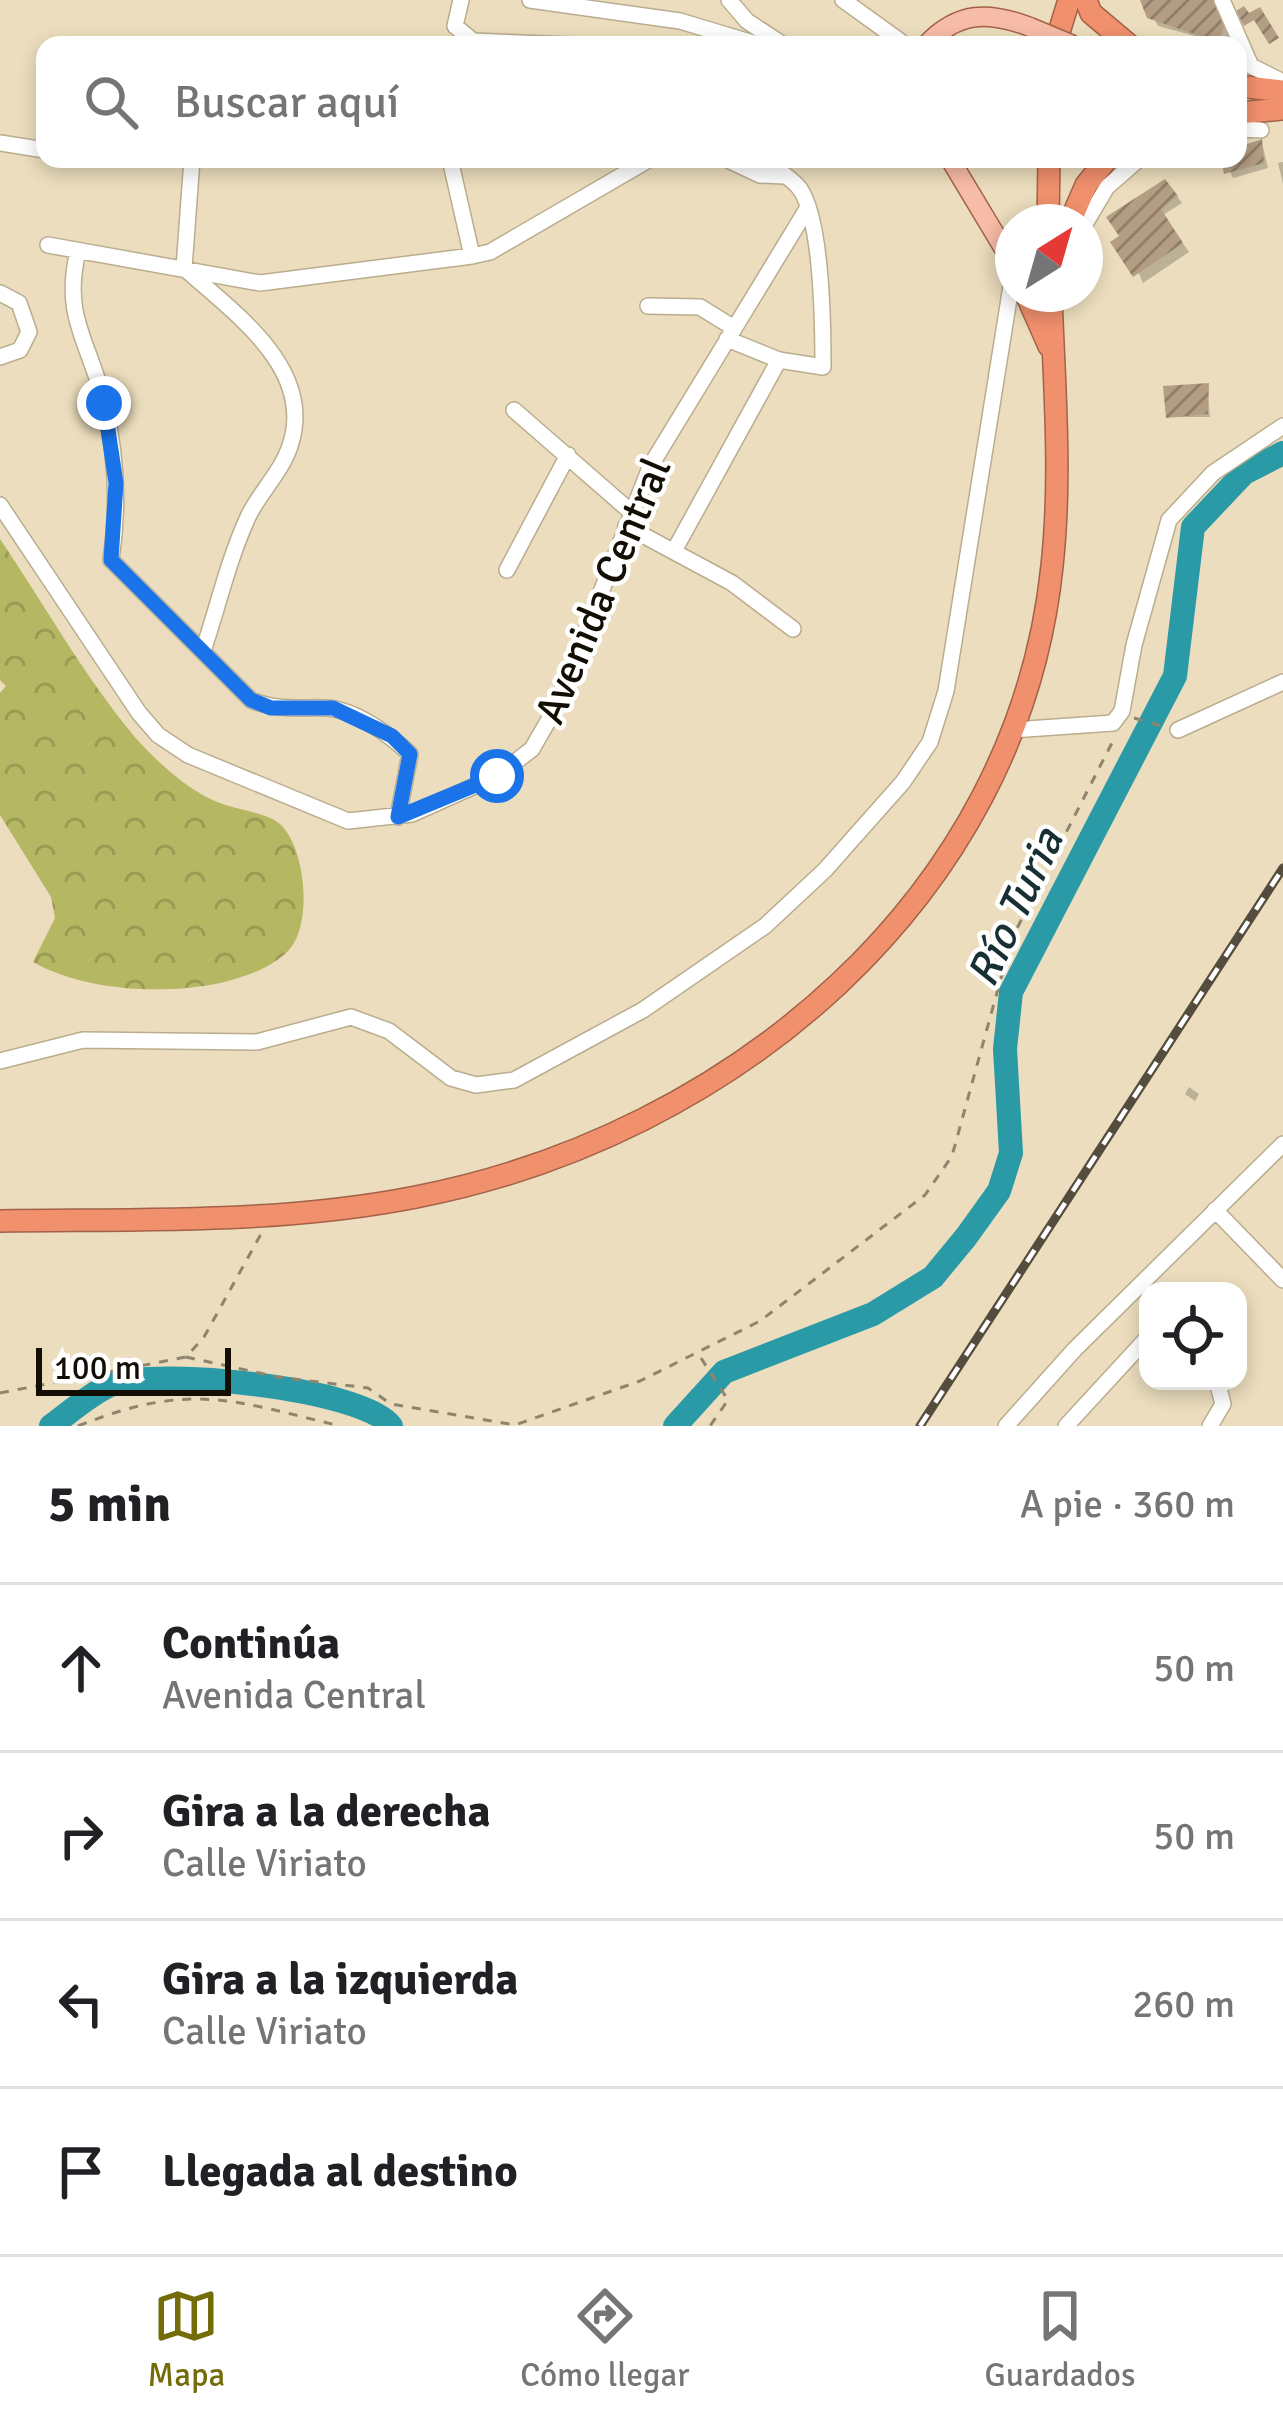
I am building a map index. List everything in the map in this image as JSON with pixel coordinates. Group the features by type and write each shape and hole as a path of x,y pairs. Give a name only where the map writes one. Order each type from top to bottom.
{"highway":[{"path":"1061,36 1069,0"},
{"path":"1086,0 1091,13 1118,36"},
{"path":"1247,87 1283,91"},
{"path":"1247,112 1283,108"},
{"path":"1048,204 1049,168"},
{"path":"1078,204 1100,168"},
{"path":"1034,312 1054,358"},
{"path":"0,1221 269,1216 414,1198 554,1159 658,1113 776,1041 837,991 929,885 960,837 1011,730 1036,653 1052,569 1052,312"},
{"path":"1052,321 1055,312"}],"main road":[{"path":"936,36 979,14 1052,36"},
{"path":"1247,103 1283,108"},
{"path":"955,168 995,234"}],"street":[{"path":"461,0 455,26 468,36"},
{"path":"530,0 659,16 729,36"},
{"path":"728,0 747,21 771,36"},
{"path":"843,0 893,36"},
{"path":"1222,0 1238,36"},
{"path":"1247,57 1251,66 1283,82"},
{"path":"1264,74 1283,64"},
{"path":"1247,129 1261,130"},
{"path":"0,143 36,149"},
{"path":"184,268 191,168"},
{"path":"452,168 472,256"},
{"path":"48,245 260,283 472,256 490,252 635,168"},
{"path":"745,168 760,175 784,176"},
{"path":"648,306 700,308 730,334 779,360 823,367 818,264 807,208 800,188 774,168"},
{"path":"1097,204 1129,168"},
{"name":"Avenida Central","path":"0,505 139,713 167,743 348,821 398,817 497,776 532,749 555,709 651,465 807,208"},
{"path":"78,250 69,288 104,403 116,483 111,560 251,700 271,708 333,708 392,736 410,754 398,817"},
{"path":"184,268 273,352 290,381 293,409 292,443 248,516 204,648"},
{"path":"0,293 20,302 29,332 20,350 0,357"},
{"path":"0,1061 65,1042 257,1042 351,1017 388,1031 451,1078 494,1084 534,1071 715,965 825,870 903,782 930,742 946,691 1007,312"},
{"path":"675,549 779,360"},
{"path":"514,410 532,431 568,455 628,519 733,583 793,629"},
{"path":"1011,730 1113,723 1122,711 1133,645 1169,520 1213,473 1283,426"},
{"path":"507,570 568,455"},
{"path":"1170,728 1283,682"},
{"path":"1006,1426 1283,1144"},
{"path":"1215,1210 1283,1280"},
{"path":"1066,1426 1139,1346"},
{"path":"1210,1426 1223,1404 1219,1390"}],"path":[{"path":"0,1393 186,1357 278,1377 368,1388 391,1404 514,1425 699,1354 760,1321 925,1195 952,1156 1012,938 1091,792 1122,711"},
{"path":"1144,722 1170,728"},
{"path":"186,1357 204,1337 269,1216"},
{"path":"699,1354 728,1400 710,1426"},
{"path":"78,1426 140,1401 187,1396 243,1402 340,1426"}],"green space":[{"path":"0,539 98,689 152,755 196,791 274,820 289,835 300,865 304,901 298,934 278,960 220,983 174,989 100,985 33,962 55,918 51,897 0,815 0,693 6,686 0,680"}],"building":[{"path":"1140,0 1214,0 1224,27 1220,36 1200,36 1147,18"},
{"path":"1244,6 1249,13 1260,7 1279,38 1269,44 1254,20 1244,26 1236,11"},
{"path":"1262,139 1264,163 1247,168 1247,144"},
{"path":"1165,179 1178,196 1161,209 1183,243 1133,277 1110,242 1119,236 1106,217"},
{"path":"1209,383 1208,414 1166,418 1163,386"}],"waterway":[{"name":"Río Turia","path":"675,1426 724,1372 873,1314 933,1277 999,1191 1011,1153 1005,1049 1011,992 1175,676 1193,527 1244,473 1283,453"},
{"name":"Río Turia","path":"51,1426 113,1384 172,1378 303,1392 342,1401 391,1426"}],"railway":[{"path":"920,1426 1283,868"}],"route":[{"path":"104,403 116,483 111,560 204,648 232,684 251,700 271,708 333,708 392,736 410,754 398,817 497,776"}]}
